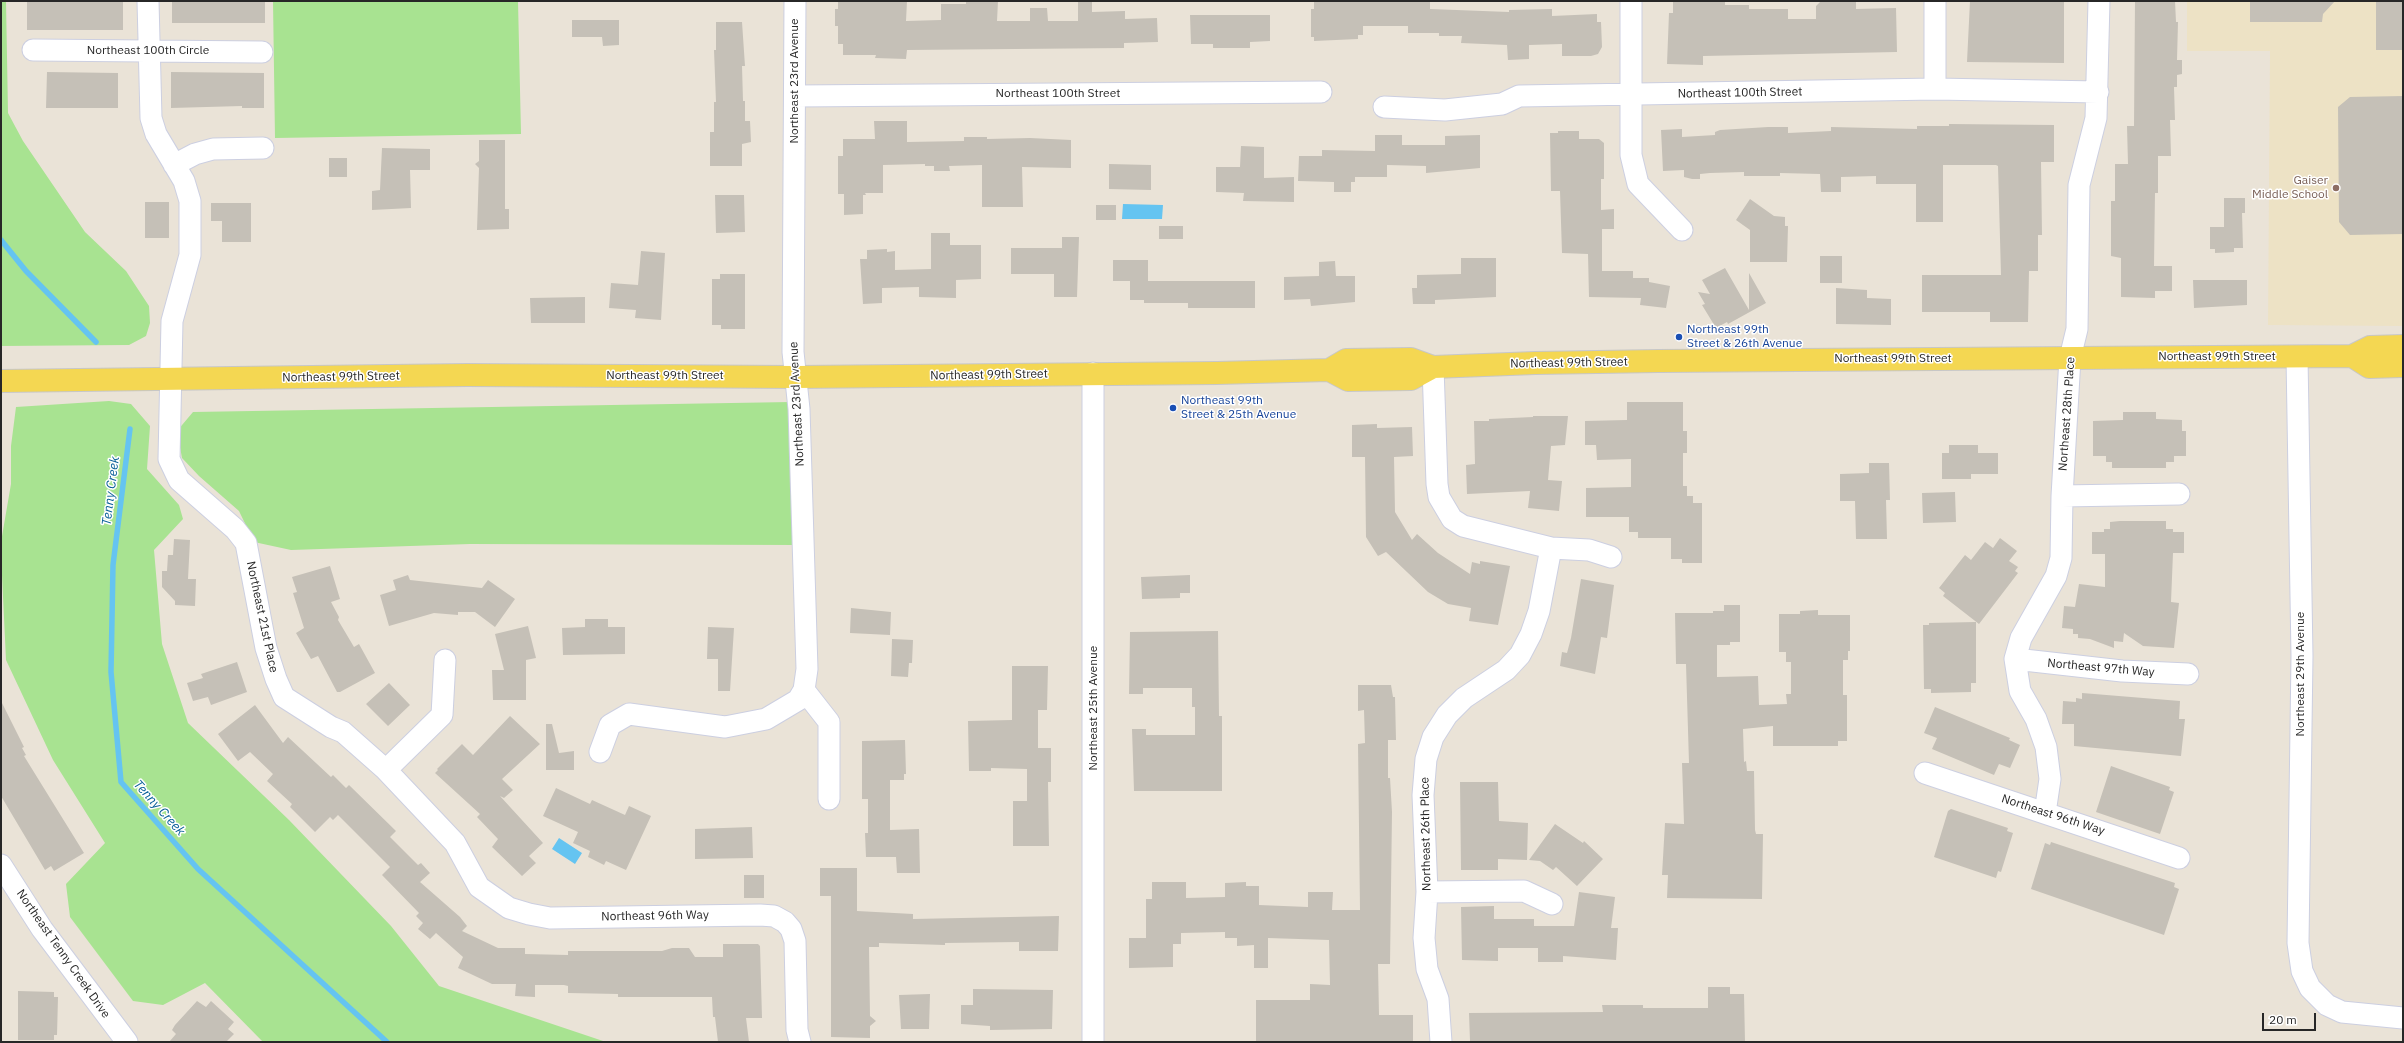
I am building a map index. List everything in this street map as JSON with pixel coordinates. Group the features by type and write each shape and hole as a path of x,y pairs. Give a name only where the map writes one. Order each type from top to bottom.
{"main road":[{"name":"Northeast 99th Street","path":"1,381 467,375 796,377 1328,370 1348,380 1411,379 1433,367 1566,362 2352,356 2370,346 2403,346"},
{"path":"2352,356 2369,366 2403,366"}],"street":[{"name":"Northeast 21st Place","path":"148,1 148,51 151,118 156,134 184,181 190,201 190,255 172,321 168,436 172,467 179,480 235,529 246,543 266,648 276,679 284,697 330,727 343,732 386,770 455,842 479,887 509,908 528,914 550,918"},
{"name":"Northeast 23rd Avenue","path":"795,1 792,257 793,352 799,409 806,645 804,690"},
{"path":"1631,1 1631,156 1638,184 1682,230"},
{"path":"1935,1 1935,90"},
{"name":"Northeast 28th Place","path":"2045,813 2050,779 2046,748 2042,734 2020,691 2015,659 2020,638 2056,576 2061,558 2062,496 2070,358 2077,329 2079,186 2096,118 2098,92 2099,1"},
{"name":"Northeast 100th Circle","path":"33,50 262,52"},
{"name":"Northeast 100th Street","path":"1384,107 1446,110 1502,104 1519,96 1935,90 2098,92"},
{"name":"Northeast 100th Street","path":"795,96 1321,92"},
{"path":"174,165 195,154 213,149 263,148"},
{"name":"Northeast 29th Avenue","path":"2297,356 2302,656 2298,943 2302,971 2310,988 2327,1005 2342,1012 2403,1018"},
{"path":"1433,367 1437,484 1439,497 1448,514 1463,526 1550,548 1589,550 1611,557"},
{"name":"Northeast 25th Avenue","path":"1093,374 1094,1042"},
{"path":"2062,496 2179,494"},
{"name":"Northeast 26th Place","path":"1441,1042 1438,999 1427,969 1424,938 1427,892 1423,795 1426,759 1433,737 1447,715 1464,698 1506,670 1520,655 1531,634 1539,612 1550,548"},
{"name":"Northeast 97th Way","path":"2015,659 2122,670 2188,674"},
{"path":"386,770 442,715 445,660"},
{"path":"600,752 610,725 629,714 725,727 766,719 798,700 804,690 829,722 829,799"},
{"name":"Northeast 96th Way","path":"1926,773 2180,858"},
{"name":"Northeast Tenny Creek Drive","path":"1,865 47,935 127,1042"},
{"path":"1427,892 1524,891 1552,904"},
{"name":"Northeast 96th Way","path":"550,918 774,916 792,928 795,941 797,1030 800,1042"}],"shaded area":[{"name":"Gaiser Middle School","path":"2187,1 2403,1 2403,326 2268,325 2270,51 2187,51"}],"green space":[{"path":"1,1 6,1 8,113 23,141 85,232 126,271 149,306 150,323 146,336 129,345 1,346"},
{"path":"273,1 518,1 521,134 275,138"},
{"path":"109,401 131,404 150,426 147,469 179,505 183,519 154,550 162,644 188,723 289,820 391,926 439,986 606,1042 263,1042 205,983 163,1005 133,1001 70,917 66,884 105,843 53,760 6,660 1,554 1,542 11,484 11,446 16,407"},
{"path":"791,402 799,545 470,544 291,550 254,542 239,511 199,476 182,458 177,431 193,412"}],"water":[{"path":"1123,204 1163,205 1162,219 1122,219"},
{"path":"559,838 582,853 575,864 552,849"}],"building":[{"path":"27,1 123,1 123,30 27,30"},
{"path":"172,1 265,1 265,23 172,23"},
{"path":"838,1 907,1 906,21 941,20 941,4 966,4 966,1 998,1 997,21 1030,21 1030,8 1047,8 1048,21 1078,21 1078,1 1092,1 1092,12 1125,11 1125,19 1157,18 1158,42 1124,43 1124,48 907,50 906,59 875,58 876,55 843,55 843,44 838,44 838,26 835,26 835,9 838,9"},
{"path":"1314,1 1430,1 1430,9 1509,12 1509,10 1552,9 1552,16 1597,14 1597,22 1601,22 1602,47 1598,54 1591,56 1562,56 1562,44 1529,45 1529,59 1508,60 1507,45 1461,43 1462,36 1439,36 1439,33 1408,33 1408,26 1363,26 1363,35 1358,35 1358,39 1314,41 1314,37 1311,37 1311,9 1314,9"},
{"path":"1673,1 1725,1 1725,5 1749,5 1749,9 1788,9 1788,19 1816,19 1816,6 1821,1 1856,1 1856,9 1896,8 1897,52 1703,56 1703,65 1667,64 1669,13 1673,13"},
{"path":"1970,1 2064,1 2064,63 1967,62"},
{"path":"2135,1 2175,1 2176,22 2178,22 2177,60 2182,60 2182,74 2177,75 2177,87 2174,87 2175,120 2170,120 2171,156 2158,156 2158,193 2155,193 2154,266 2172,266 2172,291 2155,291 2155,298 2121,297 2121,258 2111,256 2111,201 2115,201 2115,164 2128,164 2127,126 2134,126"},
{"path":"2250,1 2335,1 2323,14 2322,22 2250,22"},
{"path":"2376,1 2403,1 2403,50 2376,50"},
{"path":"1190,15 1270,15 1270,41 1250,42 1250,48 1213,48 1213,44 1191,44"},
{"path":"572,20 619,20 619,45 603,46 602,37 572,37"},
{"path":"716,22 742,22 745,66 742,66 743,101 745,101 745,121 750,121 751,142 742,144 742,166 710,166 710,132 714,132 714,102 716,102 714,50 716,50"},
{"path":"47,72 118,73 118,108 46,108"},
{"path":"171,72 264,73 264,108 242,108 242,106 171,108"},
{"path":"2403,96 2403,234 2350,235 2339,222 2338,107 2350,97"},
{"path":"874,121 907,121 907,142 964,141 964,137 987,137 987,139 1030,138 1071,140 1071,168 1022,167 1023,207 982,207 982,165 949,166 950,171 934,171 934,166 925,166 925,164 883,165 883,193 865,193 866,195 863,195 863,214 844,215 844,194 838,194 838,156 843,156 843,139 875,139"},
{"path":"1949,124 2054,125 2054,162 2041,162 2042,235 2038,235 2038,271 2029,271 2028,322 1990,322 1990,312 1922,312 1922,275 2001,275 1998,166 1996,165 1943,165 1943,222 1916,222 1916,184 1876,184 1876,176 1841,177 1841,192 1821,192 1820,174 1780,173 1780,176 1744,176 1744,172 1710,173 1700,174 1700,179 1692,179 1684,177 1684,170 1663,171 1661,130 1682,129 1682,137 1715,135 1715,132 1720,130 1768,127 1788,127 1788,133 1831,131 1831,127 1917,129 1917,126 1949,126"},
{"path":"1558,131 1579,131 1579,139 1599,139 1604,143 1604,179 1601,179 1601,210 1614,209 1614,229 1602,229 1602,271 1633,271 1633,278 1649,278 1649,282 1670,286 1666,308 1640,305 1641,298 1589,297 1588,254 1562,253 1560,191 1551,191 1550,133 1558,133"},
{"path":"1375,135 1402,135 1402,145 1445,145 1445,136 1480,135 1480,168 1426,173 1426,166 1387,165 1387,177 1355,177 1355,182 1351,182 1351,192 1334,192 1334,182 1298,181 1299,156 1322,156 1322,150 1375,151"},
{"path":"479,140 505,140 505,209 509,209 509,229 477,230 479,168 475,164 479,161"},
{"path":"1241,146 1264,147 1264,178 1294,177 1294,202 1243,201 1244,193 1216,192 1216,167 1240,167"},
{"path":"382,148 430,149 430,170 410,170 411,208 372,210 372,191 380,190"},
{"path":"329,158 347,158 347,177 329,177"},
{"path":"1109,164 1151,165 1151,190 1109,189"},
{"path":"715,195 744,195 745,232 716,233"},
{"path":"2224,198 2245,198 2245,213 2242,213 2243,248 2234,248 2234,252 2215,253 2215,249 2210,249 2210,227 2224,227"},
{"path":"1750,199 1774,216 1785,217 1785,226 1788,226 1787,262 1750,262 1750,230 1736,220"},
{"path":"145,202 169,202 169,238 145,238"},
{"path":"211,203 251,203 251,242 222,242 222,221 211,221"},
{"path":"1096,205 1116,205 1116,220 1096,220"},
{"path":"1159,226 1183,226 1183,239 1159,239"},
{"path":"931,233 950,233 950,245 981,245 981,279 956,280 956,298 919,297 919,287 882,288 882,303 863,304 860,259 867,259 867,250 887,249 887,252 895,251 895,270 931,269"},
{"path":"1062,237 1079,237 1077,297 1054,297 1054,274 1011,274 1011,248 1062,248"},
{"path":"641,251 665,253 661,320 635,318 636,310 609,308 611,283 638,285"},
{"path":"1820,256 1842,256 1842,283 1820,283"},
{"path":"1461,258 1496,258 1496,297 1435,300 1435,304 1413,304 1412,288 1417,288 1417,275 1461,274"},
{"path":"1113,260 1148,260 1148,281 1255,281 1255,308 1188,308 1188,303 1144,303 1144,300 1130,300 1130,281 1113,281"},
{"path":"1335,261 1336,276 1355,276 1355,302 1311,306 1310,299 1284,300 1284,277 1319,276 1319,262"},
{"path":"1725,268 1749,310 1749,273 1766,303 1728,324 1727,322 1716,328 1702,305 1705,304 1698,292 1710,294 1702,280"},
{"path":"720,274 745,274 745,329 721,329 721,325 712,325 712,279 720,279"},
{"path":"2193,280 2247,280 2247,305 2194,308"},
{"path":"1836,288 1867,290 1867,298 1891,299 1891,325 1836,324"},
{"path":"585,297 585,323 531,323 530,298"},
{"path":"1627,402 1683,402 1683,431 1687,431 1687,453 1683,453 1683,486 1687,486 1687,496 1693,496 1693,503 1702,503 1702,563 1682,563 1682,559 1671,559 1671,538 1638,538 1638,532 1629,532 1629,517 1586,517 1586,488 1631,487 1631,459 1597,460 1596,445 1585,445 1585,421 1627,420"},
{"path":"2123,412 2156,412 2156,419 2182,420 2182,431 2186,431 2186,456 2174,456 2174,462 2166,462 2166,468 2112,468 2112,462 2106,462 2106,456 2093,456 2093,421 2123,420"},
{"path":"1533,416 1568,416 1565,445 1551,446 1548,480 1562,481 1559,511 1528,508 1530,491 1467,494 1466,465 1475,464 1474,421 1489,421 1489,419"},
{"path":"1377,424 1377,428 1412,427 1413,456 1394,457 1395,512 1412,540 1417,534 1438,553 1470,574 1472,562 1480,564 1480,561 1510,566 1498,625 1469,621 1471,608 1448,604 1428,592 1386,552 1378,556 1366,537 1365,457 1352,457 1352,425"},
{"path":"1949,445 1978,445 1978,453 1998,453 1998,474 1971,474 1971,479 1942,479 1942,453 1949,453"},
{"path":"1869,463 1889,463 1890,500 1886,500 1887,539 1856,539 1855,501 1840,501 1840,474 1869,473"},
{"path":"1955,492 1956,522 1923,523 1922,493"},
{"path":"2166,521 2166,529 2173,529 2173,532 2184,532 2184,553 2173,553 2171,602 2179,603 2174,648 2143,646 2124,633 2123,642 2114,641 2114,648 2090,639 2078,638 2078,634 2073,634 2073,629 2062,628 2064,606 2075,607 2079,584 2105,587 2105,554 2092,554 2092,532 2104,532 2104,529 2110,529 2110,522"},
{"path":"2000,538 2017,551 2009,561 2018,567 2015,571 2018,573 1979,624 1943,596 1945,593 1939,588 1965,555 1971,560 1985,542 1993,548"},
{"path":"174,539 190,540 188,579 196,579 195,606 175,605 175,601 162,587 162,571 167,571 168,555 173,555"},
{"path":"330,566 340,599 331,602 339,617 338,620 354,647 359,644 375,673 340,692 337,692 318,656 311,659 296,633 304,628 293,593 297,592 292,577"},
{"path":"408,575 410,580 482,588 488,580 515,599 495,627 475,612 458,612 458,615 434,613 389,626 380,595 396,590 393,580"},
{"path":"1190,575 1190,593 1180,593 1180,598 1142,599 1141,577"},
{"path":"1581,579 1614,585 1607,638 1601,637 1595,674 1560,666 1562,652 1567,653 1571,638"},
{"path":"1724,605 1740,605 1740,642 1730,642 1730,645 1717,645 1717,677 1758,676 1759,705 1787,704 1786,694 1791,694 1791,662 1786,662 1786,652 1779,652 1779,614 1800,614 1800,611 1818,610 1818,615 1850,615 1850,651 1848,651 1848,660 1843,660 1843,695 1847,695 1847,741 1838,741 1838,746 1773,746 1773,726 1743,729 1744,762 1746,761 1747,771 1754,771 1755,830 1756,834 1763,834 1762,899 1667,898 1668,875 1662,875 1665,823 1684,824 1682,763 1689,763 1686,664 1676,664 1675,613 1713,613 1713,611 1724,611"},
{"path":"851,608 891,612 890,635 850,633"},
{"path":"585,619 608,619 608,627 625,627 625,654 563,655 562,628 585,627"},
{"path":"1976,622 1976,683 1971,683 1971,692 1931,693 1931,689 1924,689 1923,625 1929,625 1929,623"},
{"path":"528,626 536,658 526,660 526,700 493,700 492,670 504,670 495,634"},
{"path":"708,627 734,628 730,691 718,691 718,659 707,659"},
{"path":"1218,631 1219,716 1222,716 1222,791 1134,791 1132,729 1146,729 1146,735 1195,735 1195,707 1192,707 1192,688 1143,688 1143,694 1129,694 1130,632"},
{"path":"892,639 913,640 912,663 909,663 908,677 891,676"},
{"path":"237,662 247,692 211,705 208,697 193,701 187,683 203,678 201,674"},
{"path":"1012,666 1048,666 1047,710 1038,710 1038,748 1051,748 1051,782 1048,782 1049,846 1013,846 1013,801 1027,801 1027,769 991,768 991,771 969,771 968,721 1012,720"},
{"path":"389,683 410,705 388,726 366,704"},
{"path":"1358,685 1391,685 1393,697 1395,697 1396,740 1388,740 1388,778 1390,778 1392,812 1390,964 1378,964 1379,1015 1413,1015 1413,1042 1256,1042 1256,1000 1310,1000 1310,984 1330,985 1329,940 1268,938 1268,968 1254,968 1254,945 1237,946 1237,938 1225,938 1225,932 1181,933 1181,944 1173,944 1173,967 1129,968 1129,938 1146,938 1146,899 1152,899 1152,882 1186,882 1186,898 1225,897 1225,883 1246,882 1246,886 1259,886 1259,905 1308,907 1308,892 1333,892 1332,910 1360,910 1358,744 1365,743 1364,710 1358,711"},
{"path":"2082,693 2180,701 2179,719 2185,719 2181,756 2074,746 2074,724 2062,724 2063,701 2076,702 2076,698 2082,699"},
{"path":"1,701 24,747 22,748 26,755 24,756 84,853 54,871 51,866 45,870 1,796"},
{"path":"255,705 283,743 288,737 331,777 333,775 346,788 349,785 396,831 390,837 418,865 421,863 430,873 420,882 460,917 467,926 462,931 498,948 525,948 525,954 568,955 568,951 662,951 672,948 689,948 695,957 723,957 723,944 758,944 760,946 762,1018 746,1018 749,1042 718,1042 715,1017 713,1017 712,997 618,997 618,994 568,993 568,986 564,985 535,985 535,997 515,996 516,984 492,984 458,968 463,957 436,933 430,939 418,929 423,923 416,916 419,913 382,875 390,867 338,815 333,820 330,817 315,832 290,807 292,804 267,781 273,774 250,752 238,761 218,734"},
{"path":"1935,707 2010,738 2009,740 2020,745 2010,768 1999,764 1994,775 1932,749 1937,738 1924,733"},
{"path":"510,716 540,744 502,779 513,790 504,798 500,796 543,843 529,856 536,863 522,876 492,847 498,839 477,817 480,814 435,773 438,770 437,769 462,744 473,755"},
{"path":"546,724 552,724 559,753 574,751 574,770 546,770"},
{"path":"905,740 906,774 904,774 904,780 890,780 890,830 919,829 920,873 897,873 896,857 866,857 865,833 868,833 868,799 862,799 862,741"},
{"path":"2111,766 2170,787 2169,790 2174,792 2160,834 2096,812"},
{"path":"1460,782 1498,782 1499,821 1528,823 1527,860 1498,859 1498,870 1461,870"},
{"path":"556,788 590,804 592,800 625,815 629,806 651,816 626,870 606,861 604,865 588,857 590,851 573,843 578,832 543,816"},
{"path":"1951,809 2008,828 2007,831 2013,833 2001,872 1998,871 1996,878 1934,857 1948,811"},
{"path":"1555,824 1583,843 1584,841 1603,859 1577,886 1556,867 1553,870 1540,861 1529,860"},
{"path":"752,827 753,858 695,859 695,829"},
{"path":"2051,842 2175,883 2174,887 2179,889 2164,935 2031,889 2045,843 2050,845"},
{"path":"820,868 857,868 857,911 913,914 913,919 1059,916 1058,951 1019,951 1019,942 945,943 945,945 879,943 879,947 869,947 870,1016 876,1021 870,1026 870,1038 831,1037 831,896 820,896"},
{"path":"744,875 764,875 764,898 744,898"},
{"path":"1579,892 1615,897 1611,928 1618,928 1616,960 1563,956 1563,962 1538,962 1538,948 1498,948 1498,961 1462,960 1461,907 1494,906 1494,919 1534,919 1534,926 1574,926"},
{"path":"1708,987 1730,987 1730,994 1744,994 1745,1042 1470,1041 1469,1013 1603,1012 1602,1005 1643,1005 1643,1008 1708,1008"},
{"path":"973,989 1053,990 1052,1029 990,1030 990,1026 961,1024 961,1005 973,1005"},
{"path":"18,991 54,992 54,997 58,997 57,1035 54,1035 54,1040 18,1040"},
{"path":"930,994 929,1029 901,1029 899,995"},
{"path":"197,1001 206,1007 211,1001 234,1022 228,1029 234,1034 226,1042 169,1042 176,1034 172,1030 175,1025"}],"waterway":[{"name":"Tenny Creek","path":"1,240 26,271 96,342"},
{"name":"Tenny Creek","path":"130,429 113,565 111,672 121,782 198,869 387,1042"}],"place":[{"name":"Gaiser Middle School","path":"2336,188"},
{"name":"Northeast 99th Street & 26th Avenue","path":"1679,337"},
{"name":"Northeast 99th Street & 25th Avenue","path":"1173,408"}]}
